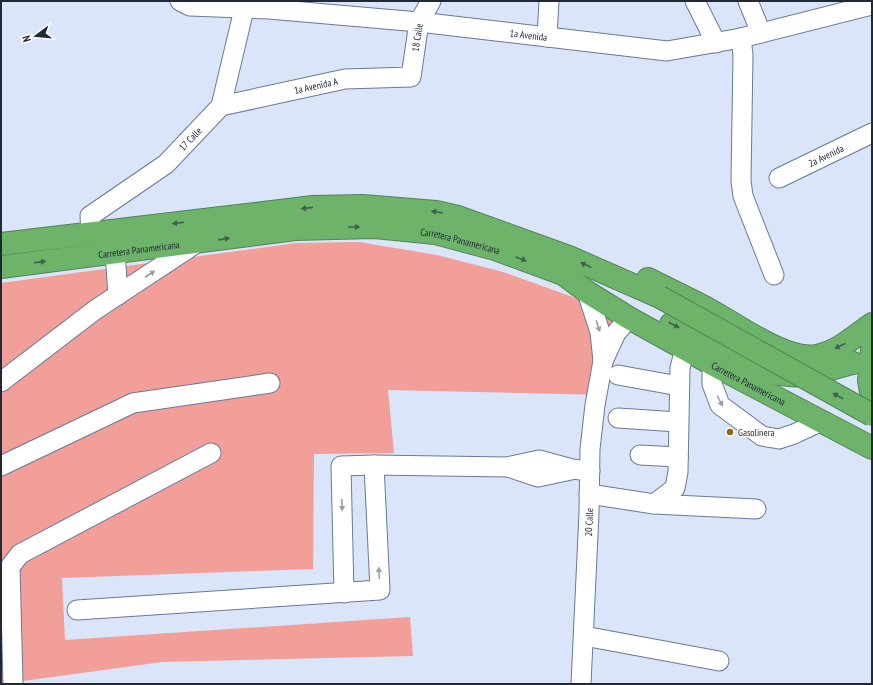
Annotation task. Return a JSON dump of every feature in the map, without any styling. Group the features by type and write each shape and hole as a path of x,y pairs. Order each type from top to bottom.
{"highway":[{"name":"Carretera Panamericana","path":"1,244 313,207 362,206 436,212 458,217 569,257 660,297 872,415"},
{"path":"458,217 515,225 548,235 603,256 708,309 771,344 801,356 816,356 826,353 846,343 872,324"},
{"name":"Carretera Panamericana","path":"1,267 295,229 375,227 435,233 495,249 563,274 586,292 629,318 712,364 872,448"},
{"path":"563,274 603,287 745,364 767,372 811,374 853,362"},
{"path":"872,349 869,380 872,398"}],"street":[{"name":"1a Avenida","path":"180,1 190,6 267,5 666,51 741,38 791,24 872,5"},
{"name":"18 Calle","path":"411,77 419,22 431,1"},
{"path":"547,37 549,1"},
{"path":"695,1 716,43"},
{"path":"748,1 761,33"},
{"path":"221,106 245,5"},
{"path":"741,38 743,55 741,180 743,196 774,275"},
{"name":"1a Avenida A","path":"221,106 345,78 411,77"},
{"name":"17 Calle","path":"90,234 90,216 166,164 221,106"},
{"name":"2a Avenida","path":"779,178 872,133"},
{"path":"1,382 95,310 198,242"},
{"path":"115,252 118,295"},
{"name":"20 Calle","path":"581,684 589,494 581,470 594,420 603,361 600,332 586,292"},
{"name":"20 Calle","path":"603,361 616,333 629,318"},
{"path":"654,504 675,488 678,472 680,368 685,349"},
{"path":"712,364 712,384 720,405 762,436 779,438 794,434 822,421"},
{"path":"618,375 679,386"},
{"path":"1,466 133,402 270,383"},
{"path":"618,418 678,422"},
{"path":"13,684 10,567 20,554 211,453"},
{"path":"640,455 678,457"},
{"path":"77,610 380,590 374,465"},
{"path":"344,593 341,466 507,467 538,477 581,470"},
{"path":"589,494 654,504 756,509"},
{"path":"584,636 719,661"}],"shaded area":[{"path":"359,242 437,255 503,272 570,296 626,324 604,395 388,390 394,453 314,454 313,569 62,578 65,640 410,617 413,656 162,662 1,684 1,283 296,243"}],"place":[{"name":"Gasolinera","path":"730,432"}]}
